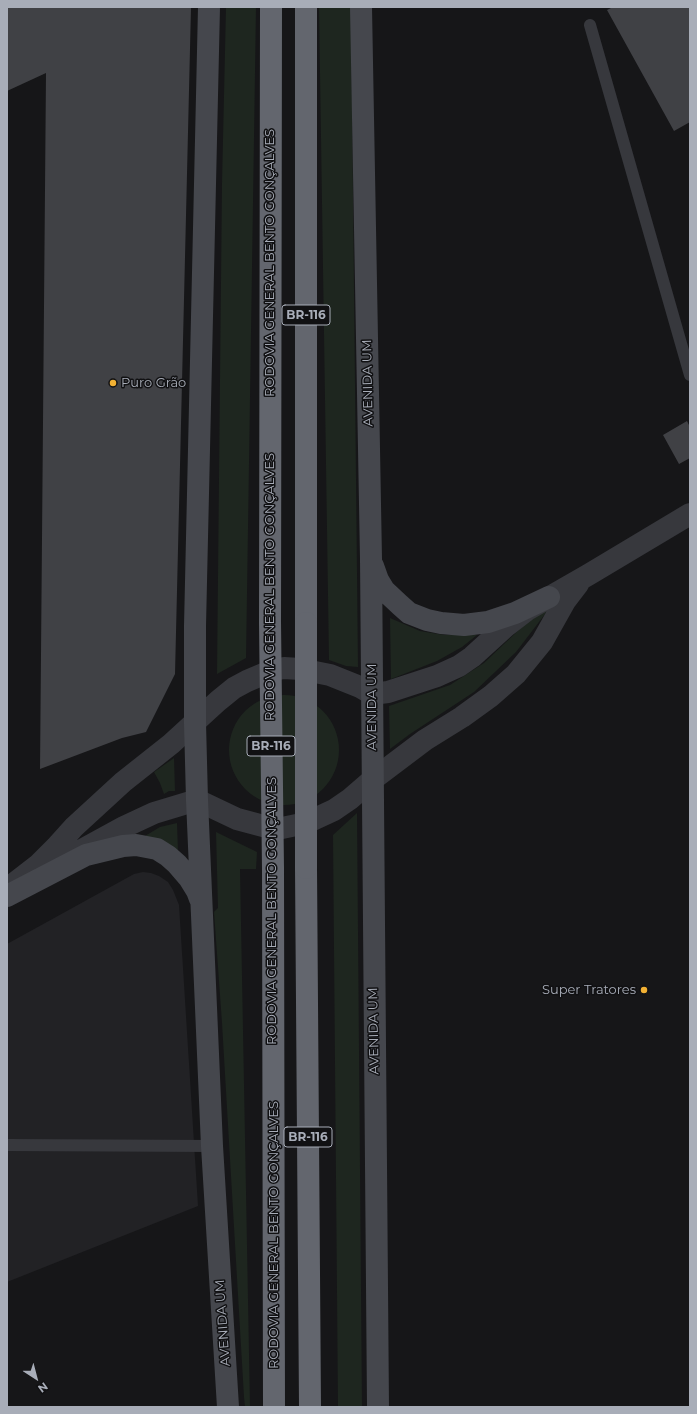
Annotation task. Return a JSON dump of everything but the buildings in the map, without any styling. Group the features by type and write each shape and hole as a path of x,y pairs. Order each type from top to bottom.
{"highway":[{"name":"RODOVIA GENERAL BENTO GONÇALVES","path":"271,7 270,622 274,1407"},
{"name":"BR-116","path":"306,7 306,868 310,1407"}],"main road":[{"name":"AVENIDA UM","path":"209,7 196,610 195,723 212,1146 228,1407"},
{"name":"AVENIDA UM","path":"360,7 371,559 378,1407"},
{"path":"371,559 378,580 391,598 409,613 427,620 464,625 488,622 516,613 549,598"},
{"path":"7,895 86,855 136,844 157,849 177,864 197,890 202,904"}],"street":[{"path":"7,889 38,864 74,827 112,792 195,723 234,688 260,674 284,668 300,668 330,675 360,687 372,694 388,692 437,676 459,666 483,648 519,615 690,514"},
{"path":"7,895 88,846 124,827 154,813 197,800 237,819 267,827 282,828 306,823 334,810 426,740 491,696 516,674 542,642 552,622 574,589 588,575"}],"lane":[{"path":"590,24 690,376"},
{"path":"7,1145 212,1146"}],"shaded area":[{"path":"226,7 256,7 246,658 217,674 222,183"},
{"path":"319,7 351,7 358,667 346,666 329,660"},
{"path":"552,605 516,652 474,692 390,749 389,706 450,685 484,663 524,625"},
{"path":"390,618 420,631 444,635 477,635 462,647 437,661 391,679"},
{"path":"284,695 305,699 315,704 323,711 330,719 335,729 339,750 335,771 330,781 323,789 315,796 305,801 284,805 263,801 253,796 245,789 238,781 233,771 229,750 233,729 238,719 245,711 253,704 263,699"},
{"path":"174,758 175,791 169,791 164,794 154,772"},
{"path":"357,813 362,1407 338,1407 333,835"},
{"path":"177,823 178,851 145,836 160,827"},
{"path":"216,832 257,852 256,869 240,869 250,1407 245,1407 244,1397 214,912 218,908"},
{"path":"143,872 159,876 168,882 179,905 198,1206 7,1282 7,944 134,874"}],"place":[{"name":"Puro Grão","path":"113,383"},
{"name":"Super Tratores","path":"644,990"}]}
